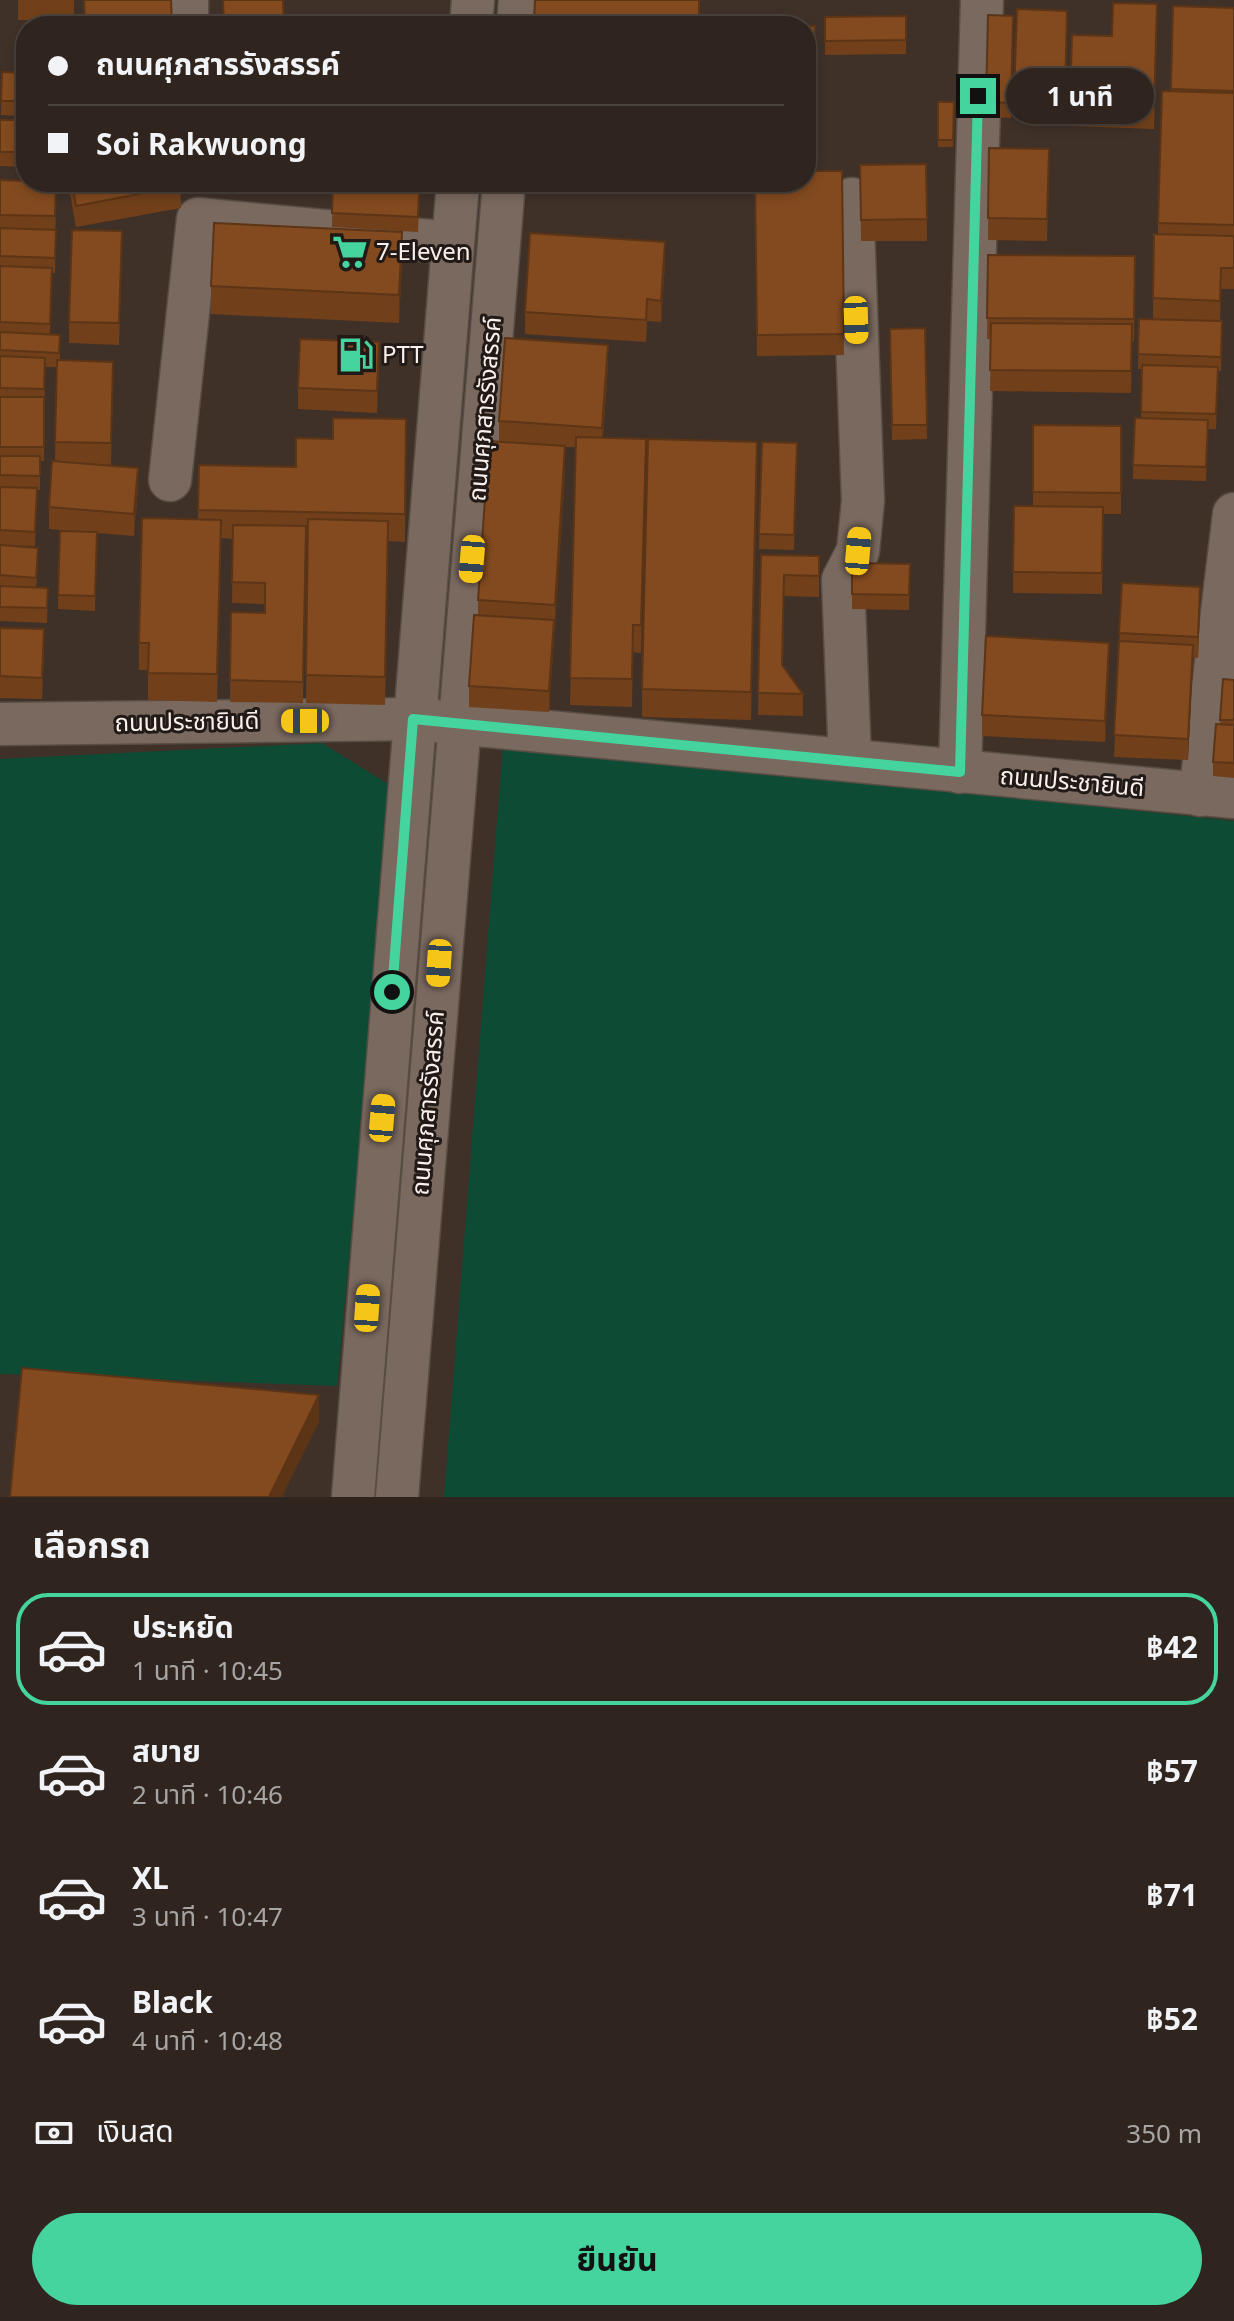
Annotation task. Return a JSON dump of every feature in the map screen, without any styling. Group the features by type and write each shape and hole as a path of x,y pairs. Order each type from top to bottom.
{"street":[{"path":"960,772 982,0"},
{"name":"ถนนศุภสารรังสรรค์","path":"353,1497 457,192"},
{"name":"ถนนศุภสารรังสรรค์","path":"397,1497 503,192"},
{"path":"850,760 843,580 858,551 863,501 852,199"},
{"path":"170,480 198,219 452,243"},
{"path":"1217,796 1234,514"},
{"name":"ถนนประชายินดี","path":"0,724 413,719 1217,796"}],"green space":[{"path":"322,743 393,787 337,1386 0,1374 0,759"},
{"path":"503,744 1234,821 1234,1497 444,1497"}],"building":[{"path":"84,0 171,0 172,16 85,16"},
{"path":"223,0 283,0 284,16 224,16"},
{"path":"535,0 699,0 699,16 534,16"},
{"path":"1113,3 1157,4 1154,108 1070,105 1072,35 1112,36"},
{"path":"1173,6 1234,8 1234,91 1171,89"},
{"path":"1017,9 1067,11 1065,98 1014,96"},
{"path":"988,15 1013,16 1011,103 986,102"},
{"path":"906,16 906,40 825,41 825,17"},
{"path":"2,72 16,73 16,101 1,101"},
{"path":"1162,91 1234,93 1234,225 1158,223"},
{"path":"938,102 954,102 953,140 938,140"},
{"path":"0,120 16,120 16,152 0,152"},
{"path":"989,148 1049,149 1047,219 988,218"},
{"path":"926,164 927,219 861,220 860,165"},
{"path":"816,171 842,171 844,334 757,335 755,192 816,192"},
{"path":"0,180 16,181 16,192 56,192 55,216 0,215"},
{"path":"74,192 150,192 76,206"},
{"path":"333,192 419,192 418,217 332,213"},
{"path":"214,223 402,232 399,295 211,286"},
{"path":"0,228 56,230 55,258 0,256"},
{"path":"72,230 122,231 119,323 69,322"},
{"path":"530,233 665,242 661,301 647,299 646,320 525,312"},
{"path":"1154,234 1234,236 1234,268 1221,268 1220,301 1153,298"},
{"path":"988,255 1135,256 1134,319 987,318"},
{"path":"0,266 52,268 50,324 0,322"},
{"path":"1139,319 1222,321 1221,357 1138,354"},
{"path":"991,323 1132,324 1131,371 990,370"},
{"path":"925,328 927,425 892,425 890,329"},
{"path":"0,332 60,335 59,353 0,350"},
{"path":"505,338 608,345 602,428 499,421"},
{"path":"300,339 379,342 377,391 298,388"},
{"path":"0,356 45,358 44,389 0,388"},
{"path":"57,360 113,362 111,443 55,442"},
{"path":"1142,365 1218,367 1216,414 1141,412"},
{"path":"0,397 44,397 44,447 0,447"},
{"path":"333,418 406,419 405,514 198,510 199,465 296,467 296,438 333,439"},
{"path":"1135,418 1208,420 1206,467 1133,465"},
{"path":"1033,425 1121,426 1121,493 1033,492"},
{"path":"576,437 646,439 641,625 633,625 632,679 570,678"},
{"path":"648,439 757,442 751,692 642,689"},
{"path":"489,441 565,446 555,605 478,600"},
{"path":"762,442 797,443 794,535 759,534"},
{"path":"0,456 40,456 40,476 0,475"},
{"path":"52,461 138,468 134,514 49,507"},
{"path":"0,487 37,488 35,532 0,530"},
{"path":"1014,506 1103,507 1102,573 1013,572"},
{"path":"142,518 221,520 217,674 148,673 149,643 139,643"},
{"path":"308,519 388,521 385,677 306,675"},
{"path":"233,525 306,526 303,682 230,680 231,612 265,613 265,583 232,582"},
{"path":"60,531 97,532 95,596 58,595"},
{"path":"0,545 38,548 36,578 0,575"},
{"path":"761,555 819,556 819,576 784,575 782,665 803,694 758,693"},
{"path":"852,563 910,564 909,595 852,594"},
{"path":"1122,583 1200,587 1198,637 1119,633"},
{"path":"0,586 48,588 47,608 0,607"},
{"path":"474,615 554,620 549,691 469,686"},
{"path":"0,628 44,629 42,678 0,676"},
{"path":"986,636 1109,643 1105,721 982,715"},
{"path":"1119,641 1193,645 1188,739 1114,735"},
{"path":"1223,679 1234,680 1234,720 1220,720"},
{"path":"1216,724 1234,725 1234,763 1213,762"},
{"path":"22,1368 319,1395 269,1497 10,1497"}],"place":[{"name":"7-Eleven","path":"350,252"},
{"name":"PTT","path":"356,355"}],"route":[{"path":"392,992 413,719 960,772 978,96"}]}
